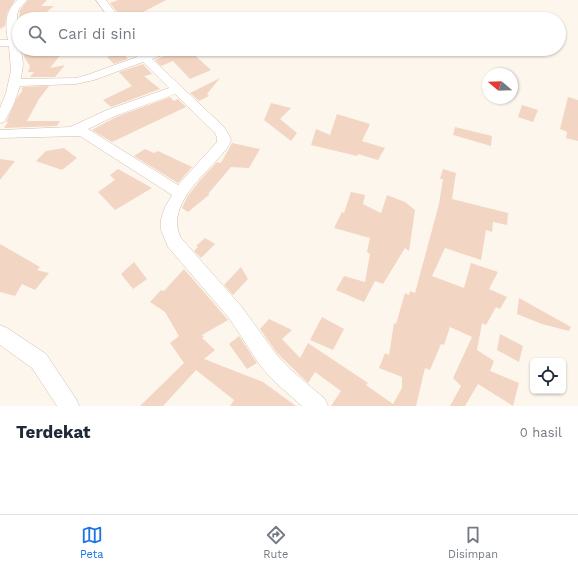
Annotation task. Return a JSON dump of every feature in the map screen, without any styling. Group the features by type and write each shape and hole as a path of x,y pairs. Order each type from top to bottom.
{"street":[{"path":"0,12 14,12 14,9 22,0"},
{"path":"101,0 110,12"},
{"path":"0,43 12,43"},
{"path":"0,119 6,108 14,83 17,64 16,56"},
{"path":"14,83 76,81 134,56"},
{"path":"141,56 218,128 225,139 223,144 180,193 172,207 169,219 170,231 174,242 235,312 269,361 283,376 318,406"},
{"path":"72,131 111,113 177,89"},
{"path":"0,134 72,131 88,134 180,193"},
{"path":"0,334 39,361 69,406"}],"building":[{"path":"0,0 15,0 7,13 5,26 0,29"},
{"path":"28,0 47,0 41,6 54,6 47,12 20,12"},
{"path":"118,0 166,0 143,12 118,12 110,3"},
{"path":"59,56 50,68 65,65 55,77 30,77 34,72 28,72 30,66 24,57"},
{"path":"125,56 128,59 114,64 107,57"},
{"path":"164,56 196,56 211,70 190,79 173,61 161,66 155,60"},
{"path":"143,64 152,74 144,76 160,89 111,107 103,100 132,86 119,72"},
{"path":"220,78 207,94 209,96 199,101 190,93"},
{"path":"49,86 39,99 27,121 60,121 57,126 4,128 8,122 6,122 17,98 23,90 21,90 23,87"},
{"path":"170,97 174,101 178,99 186,107 112,142 92,130 116,117"},
{"path":"568,97 578,100 578,141 566,138 567,132 560,129"},
{"path":"271,103 291,108 280,119 297,133 291,141 264,120"},
{"path":"522,105 538,110 533,122 518,117"},
{"path":"337,114 370,124 362,141 385,148 378,160 358,154 357,156 311,145 316,129 330,135"},
{"path":"455,127 492,136 491,146 453,135"},
{"path":"232,143 260,149 249,168 231,167 208,194 210,194 188,212 182,208 187,197 201,179 217,162 221,163"},
{"path":"64,148 77,158 62,170 36,161 46,151"},
{"path":"145,149 154,153 158,151 192,167 178,183 134,156"},
{"path":"0,159 15,161 0,180"},
{"path":"118,169 152,188 115,210 98,192 115,180 110,175"},
{"path":"443,169 456,173 452,199 508,213 507,225 493,222 492,232 486,230 481,260 445,248 432,276 464,288 471,263 498,272 489,289 507,297 500,309 496,307 486,325 482,323 477,350 494,361 490,371 519,383 513,406 478,384 465,406 450,406 461,386 453,378 472,337 450,327 444,345 441,344 430,370 425,368 416,406 331,406 341,391 315,372 308,383 277,353 260,329 269,319 292,330 282,339 300,358 308,343 368,383 366,385 393,404 402,388 402,377 379,368 385,353 389,355 394,323 396,324 405,293 409,295 410,291 415,293 439,204 443,179 440,179"},
{"path":"351,192 365,195 363,204 381,213 387,195 405,202 415,210 409,251 405,248 383,284 375,281 364,302 336,290 344,276 365,282 370,254 367,252 370,238 334,228 342,212 344,213"},
{"path":"205,238 215,244 201,258 194,251 198,247 196,246"},
{"path":"0,244 40,267 37,270 49,273 35,290 22,284 15,296 0,292"},
{"path":"134,262 147,279 133,289 121,274"},
{"path":"241,267 248,279 233,295 224,285"},
{"path":"184,269 228,320 202,335 204,337 202,338 215,350 204,359 263,382 296,406 230,406 234,400 196,370 163,406 140,406 184,363 170,343 179,336 165,312 150,302 161,290 164,291"},
{"path":"519,298 571,327 569,331 542,324 517,314"},
{"path":"322,317 344,329 333,350 310,340"},
{"path":"500,334 523,346 519,362 497,350"},
{"path":"239,336 257,363 247,369 229,344"}]}
